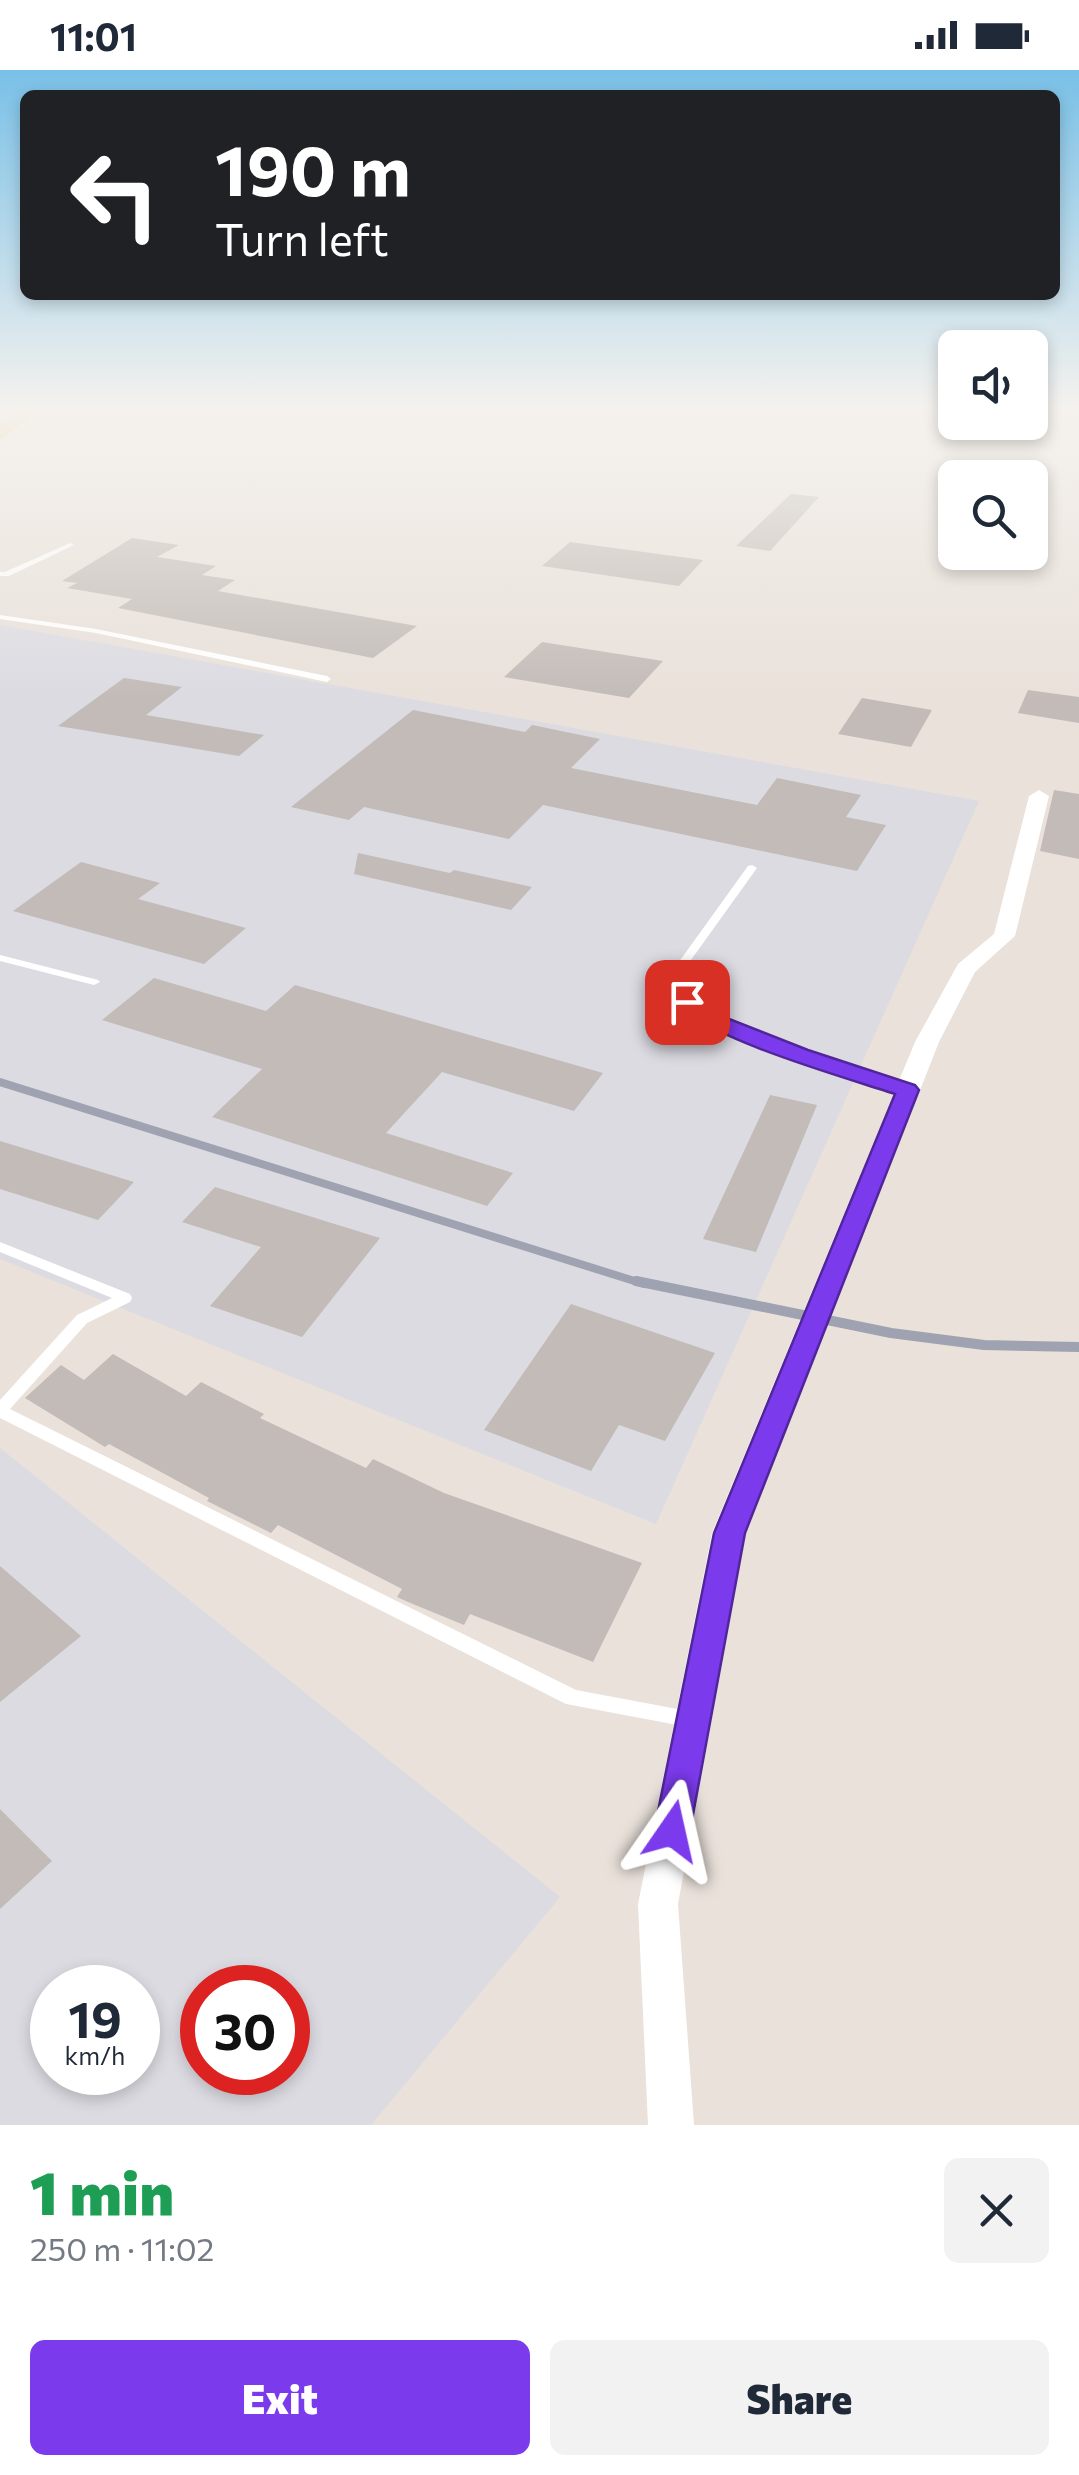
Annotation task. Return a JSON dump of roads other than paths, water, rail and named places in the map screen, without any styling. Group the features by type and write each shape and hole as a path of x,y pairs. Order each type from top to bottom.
{"street":[{"path":"671,2125 658,1904 730,1533 927,1042 966,969 1004,936 1039,796"}],"lane":[{"path":"0,574 70,545"},
{"path":"0,617 96,632 327,679"},
{"path":"752,868 667,986 706,1018 800,1055 908,1090"},
{"path":"0,958 94,982"},
{"path":"0,1247 125,1298 82,1319 0,1411 573,1698 693,1720"}],"railway":[{"path":"0,1082 644,1284"},
{"path":"636,1281 891,1333 984,1345 1079,1347"}]}
